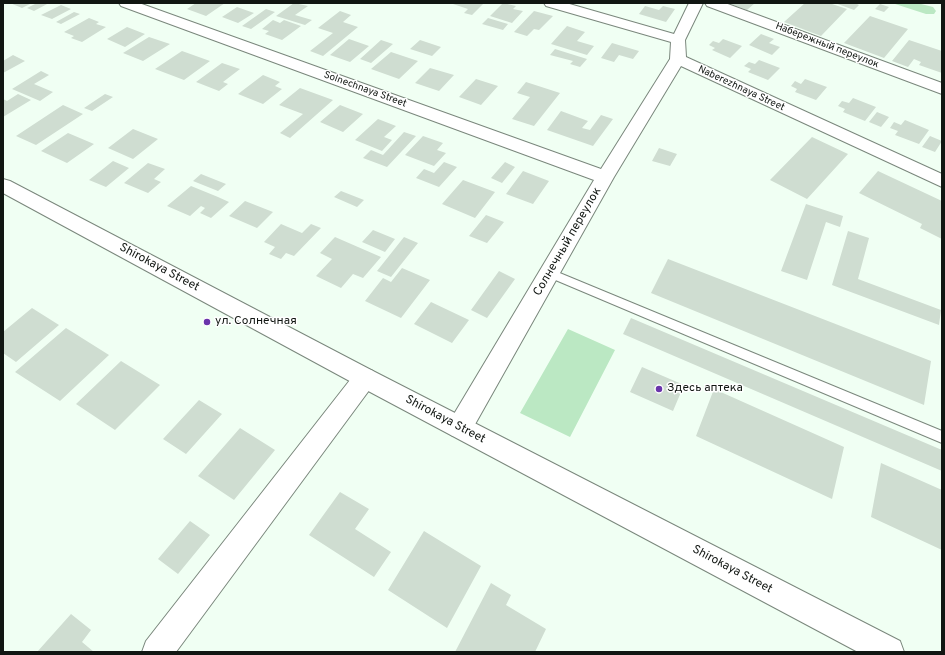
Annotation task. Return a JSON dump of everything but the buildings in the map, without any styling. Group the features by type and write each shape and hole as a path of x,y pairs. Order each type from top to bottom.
{"street":[{"name":"Solnechnaya Street","path":"126,3 605,178"},
{"name":"Naberezhnaya Street","path":"551,3 678,50 942,181"},
{"name":"Солнечный переулок","path":"460,427 678,50 696,3"},
{"name":"Набережный переулок","path":"712,3 942,89"},
{"name":"Shirokaya Street","path":"3,185 364,378 889,652"},
{"path":"157,652 364,378"}],"lane":[{"path":"550,273 942,436"}],"green space":[{"path":"892,3 917,3 933,7 936,11 934,14 926,14"},
{"path":"568,329 615,350 570,437 520,413"}],"place":[{"name":"ул. Солнечная","path":"207,322"},
{"name":"Здесь аптека","path":"659,389"}]}
